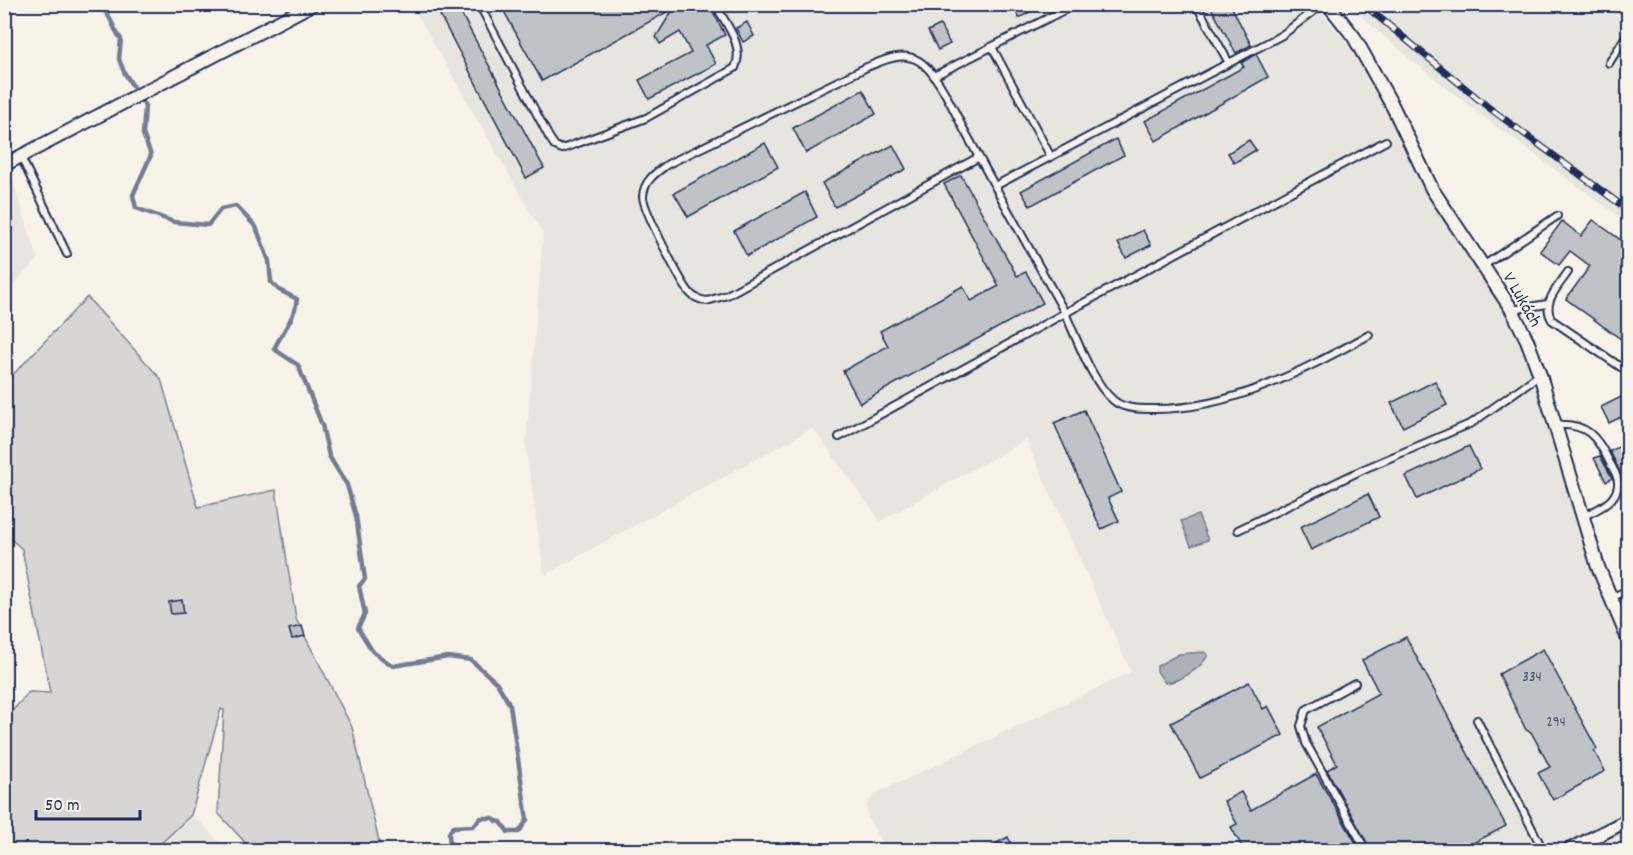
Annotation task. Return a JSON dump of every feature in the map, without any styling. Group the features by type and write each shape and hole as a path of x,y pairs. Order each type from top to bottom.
{"street":[{"path":"4,165 313,4"},
{"name":"V Lukách","path":"1328,4 1354,37 1393,107 1432,189 1512,310 1540,375 1581,518 1629,639"},
{"path":"1569,850 1629,820"}],"lane":[{"path":"479,4 549,137 555,146 562,149 646,118 735,68 740,58 738,46 715,4"},
{"path":"934,76 1076,4"},
{"path":"1196,4 1229,63"},
{"path":"995,186 1050,155 1282,35 1323,4"},
{"path":"1609,63 1629,33"},
{"path":"992,47 1050,155"},
{"path":"979,157 727,295 707,301 690,293 644,206 642,197 645,185 653,174 668,164 886,59 897,56 917,59 934,76 979,157 1065,313 1101,388 1115,402 1134,409 1183,409 1214,402 1300,371 1369,335"},
{"path":"839,437 1386,141"},
{"path":"21,157 67,254"},
{"path":"1483,266 1557,216"},
{"path":"1568,272 1547,304 1552,320 1625,370"},
{"path":"1512,310 1547,304"},
{"path":"1238,530 1364,470 1472,423 1540,375"},
{"path":"1555,424 1569,424 1590,433 1600,442 1618,478 1615,493 1606,505 1581,518"},
{"path":"1611,598 1629,590"},
{"path":"1355,683 1306,710 1301,726 1306,743 1366,850"},
{"path":"1477,720 1543,850"}],"shaded area":[{"path":"412,5 1315,5 1369,68 1522,340 1609,593 1628,584 1628,850 886,850 868,818 867,805 875,794 1131,672 1026,440 880,521 813,428 544,575 526,446 543,234"},
{"path":"1348,5 1628,5 1628,223 1481,115 1414,62"},
{"path":"8,166 38,259 5,293 4,168"},
{"path":"87,297 161,379 198,507 276,490 296,619 352,727 381,850 252,850 218,813 224,710 221,709 191,815 154,850 5,850 5,719 29,692 50,693 22,549 5,534 5,383"},
{"path":"1198,515 1208,540 1191,546 1181,521"},
{"path":"1204,652 1208,655 1205,660 1190,674 1177,680 1165,683 1157,671 1157,666 1179,654"},
{"path":"194,816 227,850 155,850"}],"building":[{"path":"434,4 456,4 544,168 526,178"},
{"path":"500,4 709,4 725,35 706,45 716,64 649,99 639,80 691,53 680,32 660,44 656,37 674,8 542,81"},
{"path":"1012,4 1044,4 1019,18"},
{"path":"1209,4 1230,4 1251,45 1236,53"},
{"path":"747,22 754,36 743,42 736,28"},
{"path":"940,25 950,44 938,50 928,31"},
{"path":"1256,54 1268,77 1156,141 1145,121 1244,67 1241,63"},
{"path":"863,90 876,114 806,153 793,128"},
{"path":"1116,139 1124,155 1030,206 1021,191"},
{"path":"1249,140 1256,150 1234,163 1228,153"},
{"path":"765,143 778,167 688,217 674,193"},
{"path":"893,145 906,169 835,207 822,183"},
{"path":"961,175 1017,276 1026,272 1043,303 860,403 843,371 888,346 880,331 963,286 971,301 999,286 944,184"},
{"path":"805,192 817,217 747,256 734,231"},
{"path":"1593,220 1629,246 1629,345 1566,299 1590,266 1570,251 1559,265 1540,251 1562,221 1581,236"},
{"path":"1143,230 1151,245 1126,258 1118,243"},
{"path":"1435,381 1447,405 1403,427 1391,403"},
{"path":"1629,393 1629,413 1609,423 1601,407"},
{"path":"1084,410 1121,492 1108,498 1119,521 1101,529 1054,423"},
{"path":"1629,442 1629,470 1621,474 1610,451"},
{"path":"1469,446 1480,469 1417,499 1406,476"},
{"path":"1600,456 1612,478 1606,482 1594,458"},
{"path":"1368,494 1379,517 1311,550 1300,527"},
{"path":"182,600 184,613 171,614 169,602"},
{"path":"302,626 305,636 292,639 289,629"},
{"path":"1406,637 1506,826 1475,842 1480,850 1371,850 1327,770 1337,764 1317,727 1379,693 1362,660"},
{"path":"1543,649 1597,749 1594,751 1605,771 1553,800 1538,773 1550,767 1531,732 1526,730 1499,674"},
{"path":"1249,682 1263,709 1268,706 1283,735 1200,778 1171,723"},
{"path":"1316,774 1360,850 1244,850 1231,827 1237,824 1224,801 1241,792 1251,810"},
{"path":"1008,837 1014,850 983,850"}],"waterway":[{"path":"103,4 103,9 121,39 119,59 124,72 145,106 143,134 151,155 133,195 136,208 174,222 208,225 221,209 236,206 256,227 269,261 271,282 279,290 297,299 291,319 274,349 298,365 322,425 329,456 347,485 356,516 365,579 359,586 365,614 358,628 373,652 393,666 448,657 471,660 497,683 510,705 527,820 519,832 508,832 501,822 493,818 481,818 473,826 453,827 449,833 450,850"}],"railway":[{"path":"1363,4 1488,107 1628,210"}]}
